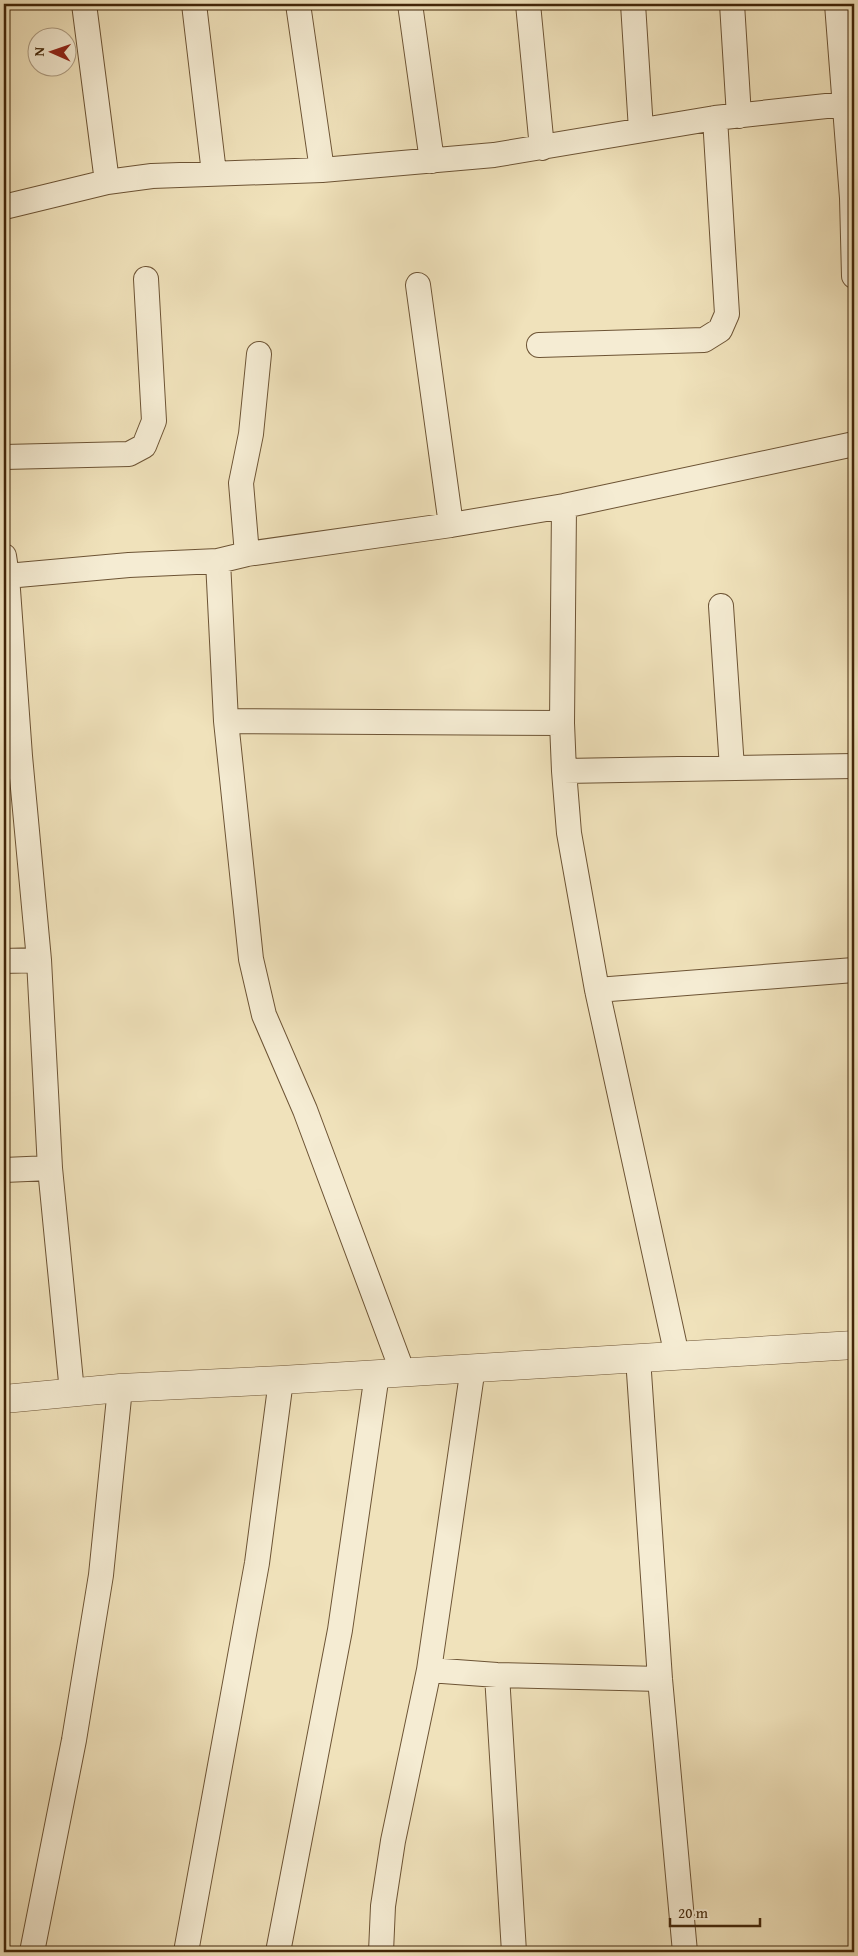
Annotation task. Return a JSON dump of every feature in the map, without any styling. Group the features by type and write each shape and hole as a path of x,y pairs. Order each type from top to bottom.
{"street":[{"path":"84,4 107,182"},
{"path":"194,4 214,173"},
{"path":"298,4 322,170"},
{"path":"410,4 432,161"},
{"path":"528,4 542,148"},
{"path":"633,4 641,130"},
{"path":"732,4 739,116"},
{"path":"837,4 848,95 853,198 854,276"},
{"path":"4,207 107,182 152,176 322,170 494,155 715,118 739,116 848,95"},
{"path":"539,345 704,340 720,330 728,314 715,118"},
{"path":"4,457 129,454 144,446 154,421 146,279"},
{"path":"418,285 451,524"},
{"path":"246,554 241,483 251,434 259,354"},
{"path":"72,1392 50,1168 39,960 12,757 6,566 129,566 218,561 246,554 564,506 854,444"},
{"path":"564,506 562,723 569,833 598,990 677,1356"},
{"path":"218,561 226,721 251,959 264,1015 305,1110 390,1374 278,1952"},
{"path":"721,606 732,768"},
{"path":"226,721 562,723"},
{"path":"564,771 854,766"},
{"path":"4,962 39,960"},
{"path":"598,990 854,970"},
{"path":"4,1170 50,1168"},
{"path":"4,1399 120,1388 390,1374 854,1345"},
{"path":"638,1358 660,1679 685,1952"},
{"path":"381,1952 383,1906 393,1841 429,1670 474,1368"},
{"path":"186,1952 257,1563 282,1380"},
{"path":"32,1952 74,1740 101,1575 120,1388"},
{"path":"429,1670 497,1675 660,1679"},
{"path":"497,1675 514,1952"}]}
